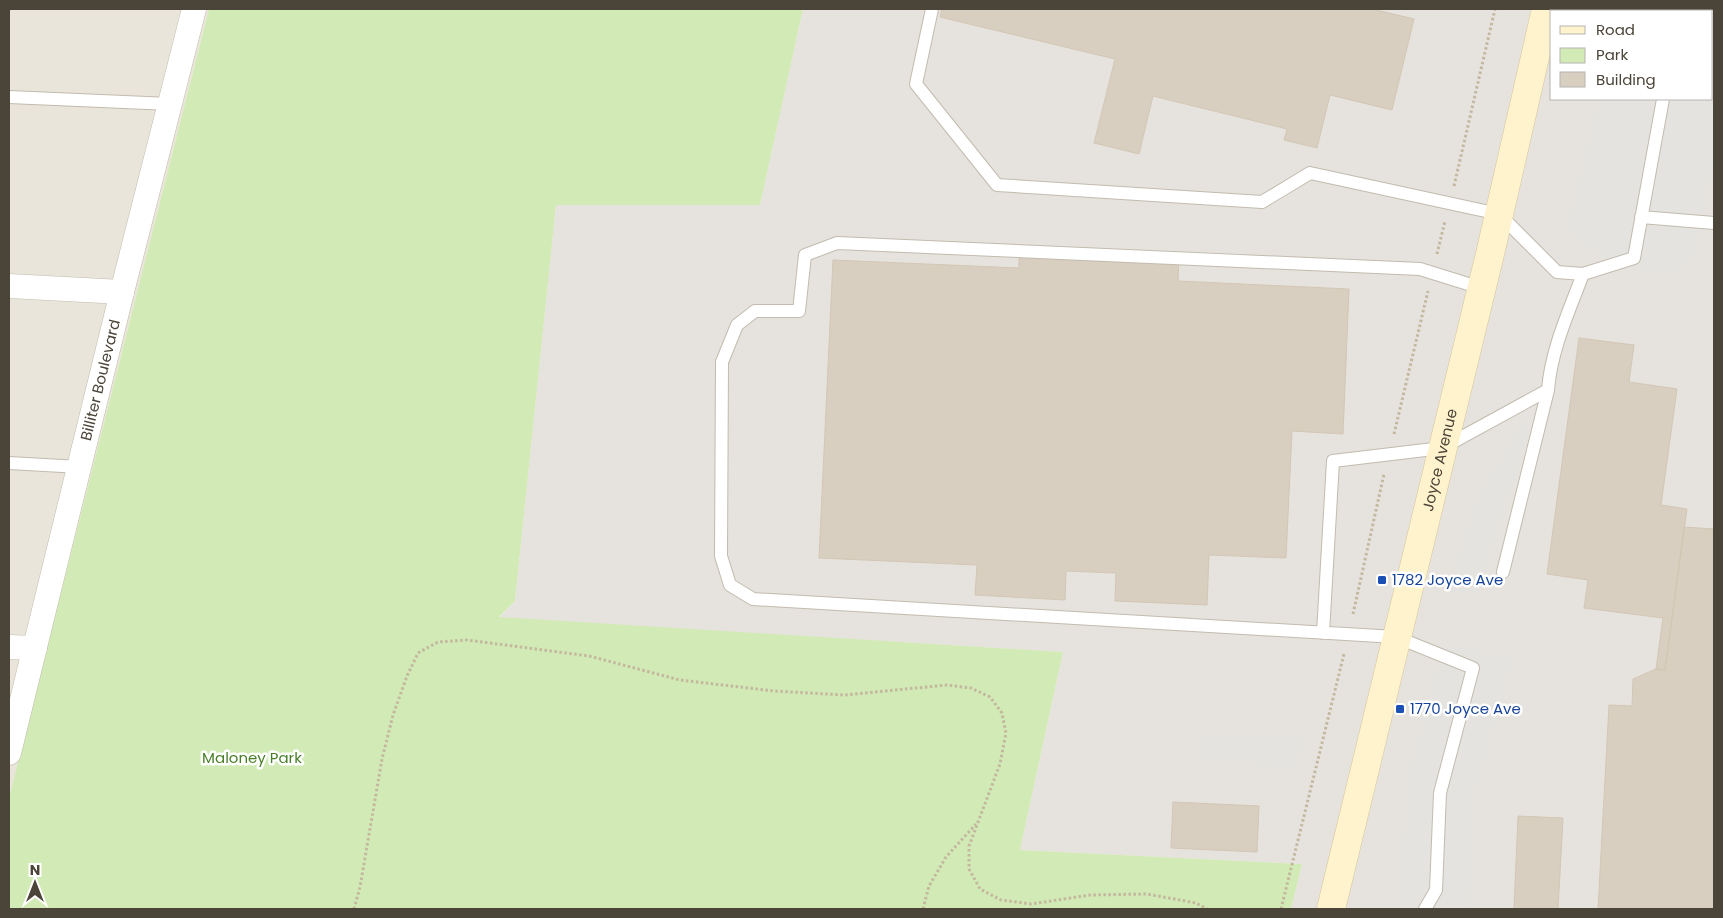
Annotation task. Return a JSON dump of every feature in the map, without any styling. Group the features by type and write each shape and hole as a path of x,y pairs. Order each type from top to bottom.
{"street":[{"name":"Billiter Boulevard","path":"9,753 122,292 194,9"},
{"name":"Joyce Avenue","path":"1331,909 1499,214 1546,9"},
{"path":"9,286 122,292"},
{"path":"9,647 35,648"}],"lane":[{"path":"932,9 916,84 997,185 1262,202 1310,173 1499,214 1557,272 1584,274 1634,258 1663,100"},
{"path":"9,97 170,104"},
{"path":"1641,217 1714,223"},
{"path":"1424,909 1436,890 1440,793 1473,668 1396,637 753,599 730,585 721,556 722,362 737,325 755,310 799,310 805,255 837,243 1420,269 1481,288"},
{"path":"1503,572 1560,334 1584,274"},
{"path":"1323,633 1333,461 1442,448 1548,390"},
{"path":"9,463 80,467"}],"path":[{"path":"354,909 360,887 382,759 393,715 418,653 438,642 466,640 589,656 680,680 774,691 844,695 947,685 971,688 990,697 1002,713 1006,733 1000,764 969,846 969,869 980,889 1001,900 1031,904 1090,895 1147,894 1196,903 1207,909"},
{"path":"923,909 929,886 946,857 978,822"}],"shaded area":[{"path":"9,9 209,9 9,798"},
{"path":"803,9 1714,9 1714,909 1291,909 1302,864 1020,850 1063,652 499,618 515,601 556,204 760,205"},
{"path":"1714,50 1714,163 1694,258 1681,272 1619,271 1565,230 1598,100 1713,100"},
{"path":"1523,422 1531,430 1475,598 1447,591 1477,493"},
{"path":"1443,641 1514,658 1473,805 1470,909 1397,909 1405,783"},
{"path":"1196,732 1303,737 1301,768 1195,763"}],"green space":[{"name":"Maloney Park","path":"209,9 803,9 760,205 556,205 515,601 499,617 1063,652 1020,850 1302,864 1291,909 9,909 9,798"}],"building":[{"path":"942,9 1372,9 1414,19 1392,110 1330,95 1317,148 1284,140 1287,129 1153,96 1139,154 1094,143 1115,59 940,17"},
{"path":"1019,251 1179,259 1178,281 1349,289 1343,434 1292,431 1286,558 1209,555 1207,605 1115,601 1116,573 1066,571 1065,600 975,595 977,565 819,558 833,260 1019,268"},
{"path":"1579,338 1634,345 1629,382 1677,389 1661,505 1687,509 1665,670 1656,669 1663,618 1584,608 1588,580 1547,574"},
{"path":"1684,527 1714,529 1714,909 1598,909 1609,705 1632,706 1633,679 1656,669 1665,670"},
{"path":"1173,802 1259,806 1257,852 1171,848"},
{"path":"1518,816 1563,818 1558,909 1514,909"}],"place":[{"name":"1782 Joyce Ave","path":"1382,580"},
{"name":"1770 Joyce Ave","path":"1400,709"}]}
